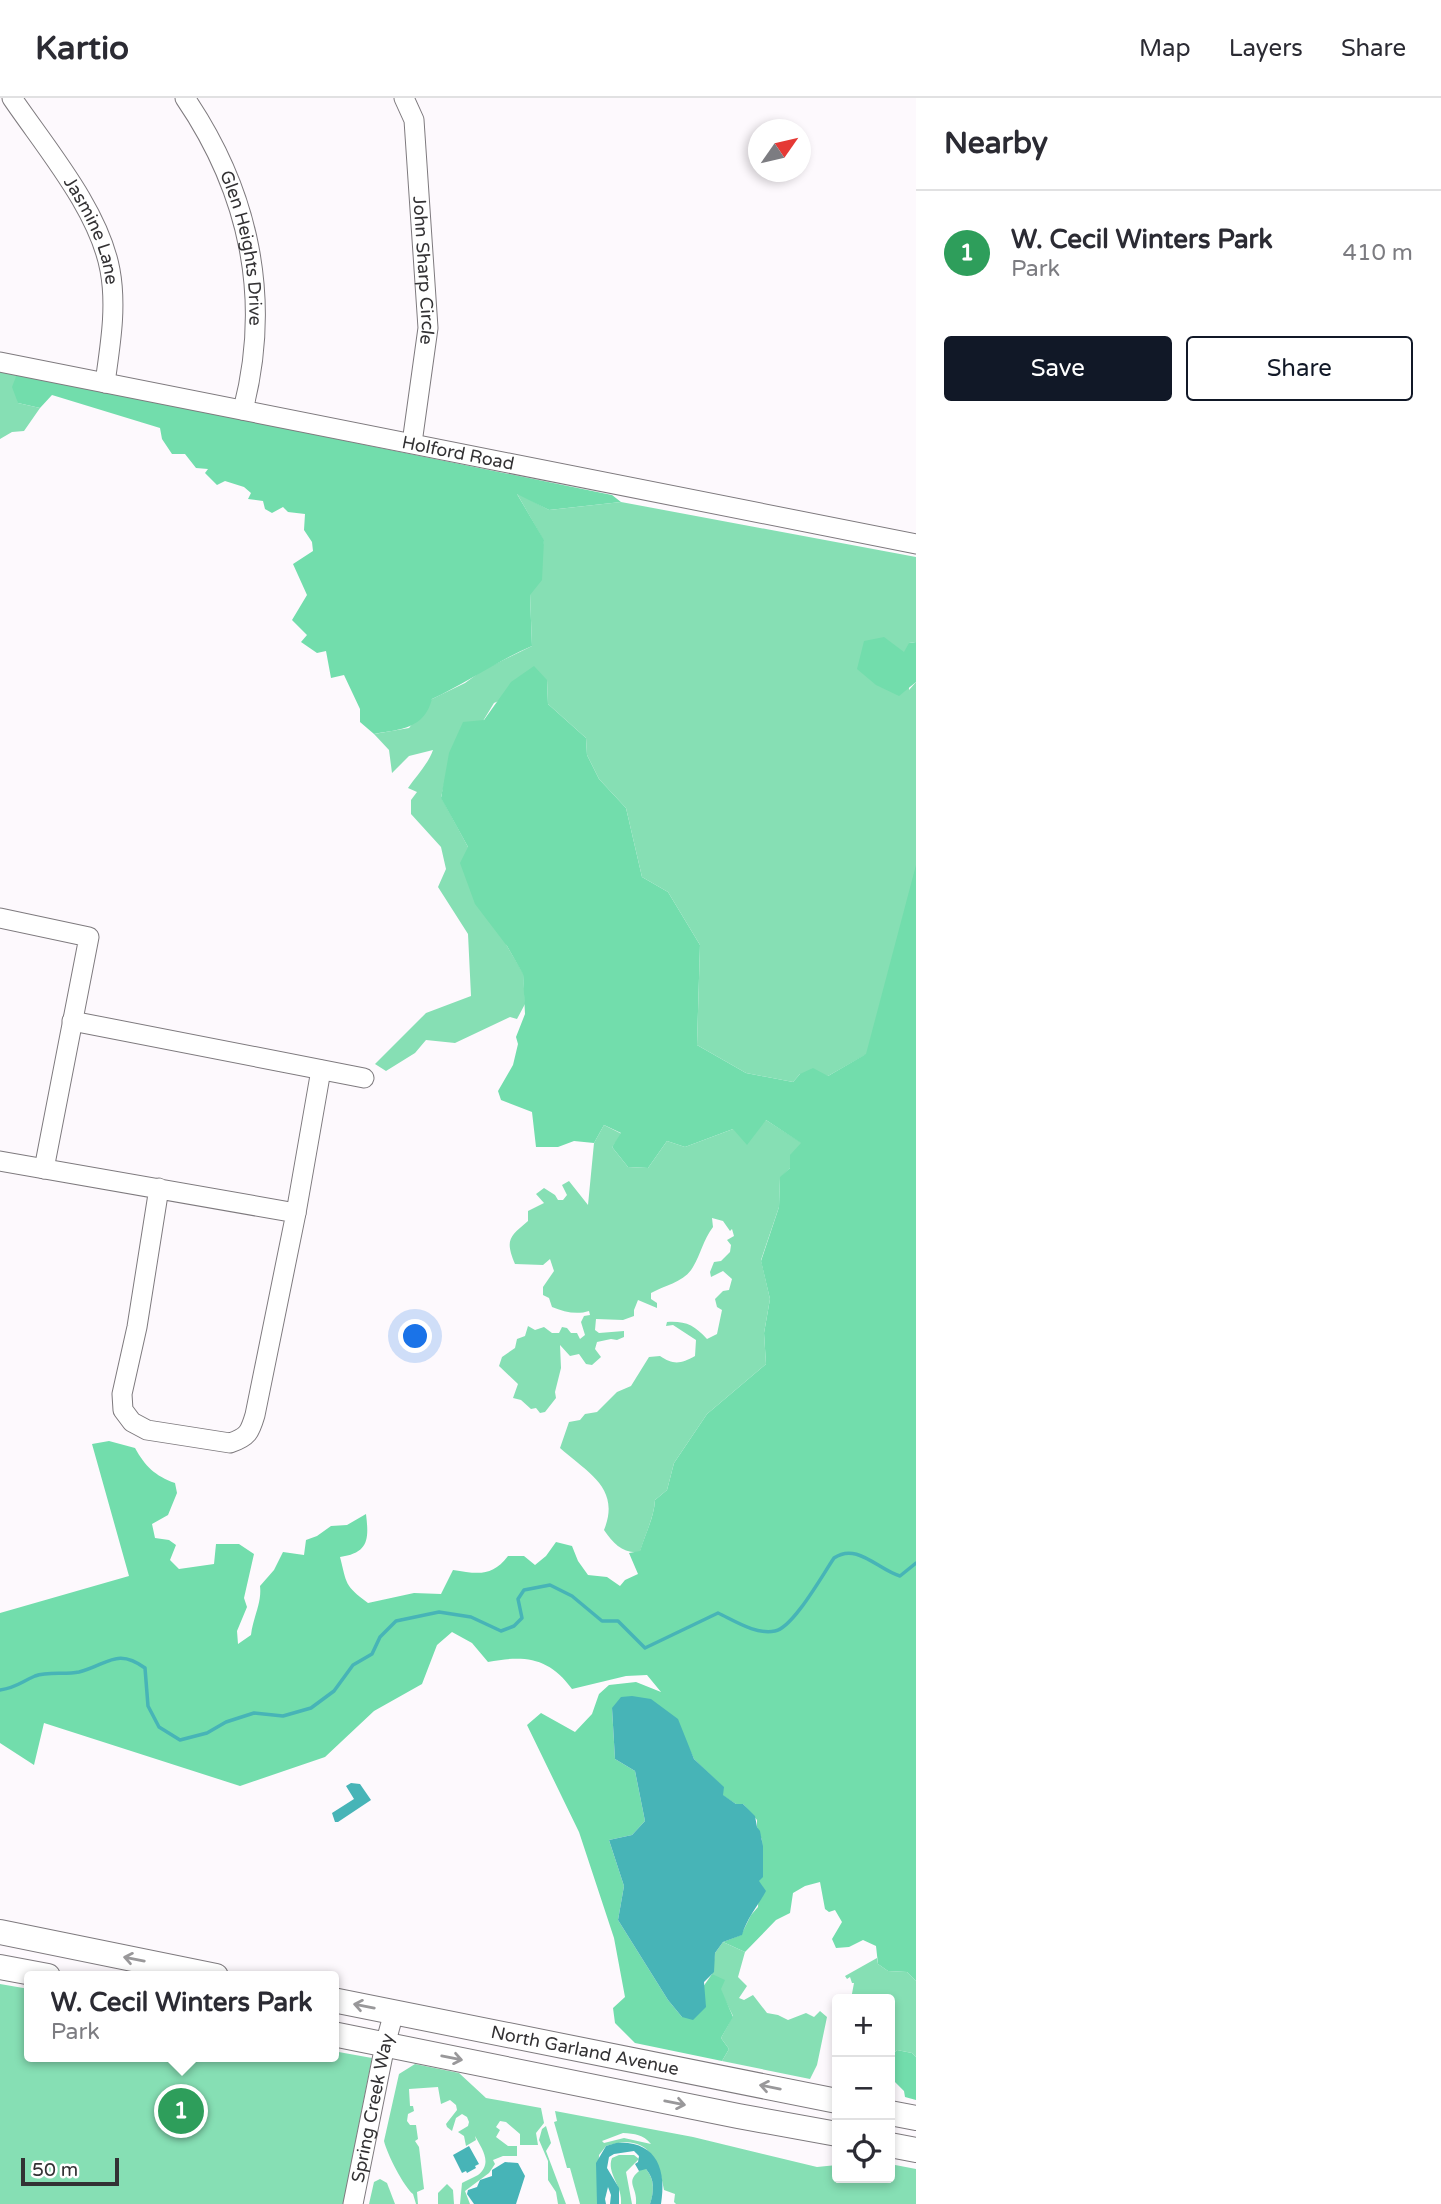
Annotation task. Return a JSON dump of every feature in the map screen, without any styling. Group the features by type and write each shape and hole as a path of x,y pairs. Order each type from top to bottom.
{"main road":[{"path":"0,1932 191,1971"},
{"path":"0,1967 24,1972"},
{"name":"North Garland Avenue","path":"339,2001 832,2100"},
{"name":"North Garland Avenue","path":"339,2035 832,2133"}],"street":[{"name":"Jasmine Lane","path":"12,98 82,200 99,232 110,269 113,304 105,383"},
{"name":"Glen Heights Drive","path":"185,98 215,145 226,169 247,234 256,312 253,356 243,410"},
{"name":"John Sharp Circle","path":"404,98 414,120 428,328 412,443"},
{"name":"Holford Road","path":"0,362 916,544"},
{"path":"0,918 89,937 44,1168"},
{"path":"72,1021 364,1078"},
{"path":"159,1188 137,1326 121,1394 123,1410 132,1422 147,1430 230,1443 240,1440 250,1432 256,1415 321,1070"},
{"path":"0,1161 296,1213"},
{"name":"Spring Creek Way","path":"353,2204 394,2012"}],"green space":[{"path":"0,371 17,374 18,403 40,408 24,431 12,432 0,439"},
{"path":"17,374 612,495 621,502 549,510 517,494 544,540 542,580 530,595 532,646 432,699 423,716 410,726 374,734 360,722 360,709 344,675 331,678 326,651 317,653 301,642 307,635 292,620 307,595 293,564 313,551 312,542 304,530 305,514 288,512 283,507 272,513 265,509 263,501 248,499 251,493 244,487 225,481 217,485 205,473 208,469 196,468 185,454 172,454 162,439 160,428 52,395 40,408 18,403 12,387"},
{"path":"516,492 549,510 621,502 916,557 916,642 909,643 909,690 916,682 916,1366 865,1055 828,1076 800,1074 793,1082 746,1073 697,1045 700,945 668,892 642,877 626,808 599,779 587,755 586,738 548,704 547,680 494,703 444,785 441,797 468,847 507,946 523,973 525,1004 517,1019 510,1017 455,1043 426,1040 415,1053 386,1071 375,1064 426,1013 471,996 468,934 438,887 446,869 441,847 411,814 411,800 417,792 408,788 433,750 409,756 392,773 389,750 374,734 409,728 432,699 532,646 530,594 544,541"},
{"path":"884,637 904,652 909,643 916,642 916,682 899,696 876,685 857,669 864,641"},
{"path":"534,666 547,680 548,704 586,738 587,755 599,779 626,808 642,877 668,892 700,945 697,1045 746,1073 793,1082 800,1074 813,1068 828,1076 866,1054 916,865 916,1981 907,1972 888,1971 878,1964 876,1946 863,1940 849,1947 836,1948 832,1939 842,1922 835,1910 829,1912 825,1909 820,1882 793,1893 790,1913 776,1920 745,1952 723,1942 741,1935 758,1907 763,1861 757,1820 743,1804 736,1804 722,1795 723,1787 694,1759 681,1731 612,1708 615,1759 635,1771 645,1821 632,1835 609,1840 624,1886 618,1920 668,2000 682,2017 712,1974 725,1980 721,1989 733,2017 721,2038 729,2049 722,2061 635,2043 615,2023 613,2008 625,1997 614,1938 579,1832 527,1725 541,1713 575,1732 592,1714 599,1694 609,1685 636,1682 661,1692 647,1675 626,1676 572,1689 554,1670 535,1661 513,1659 488,1662 472,1643 452,1632 437,1645 422,1684 374,1711 325,1757 240,1786 44,1723 34,1765 0,1743 0,1613 129,1576 92,1444 109,1441 135,1448 151,1470 175,1483 177,1493 168,1515 152,1524 155,1538 169,1540 176,1545 170,1560 179,1569 214,1564 216,1544 239,1544 254,1554 244,1598 247,1607 237,1631 238,1644 251,1635 260,1598 260,1586 274,1570 283,1552 304,1555 306,1540 331,1526 347,1525 366,1514 367,1538 362,1548 340,1557 348,1583 354,1592 368,1603 414,1593 441,1594 453,1570 490,1571 508,1556 524,1556 535,1565 556,1542 572,1546 588,1575 607,1577 620,1586 625,1580 638,1574 629,1553 640,1551 655,1500 667,1490 674,1463 707,1414 766,1364 764,1333 770,1299 761,1261 779,1207 780,1177 790,1168 790,1155 801,1143 766,1120 747,1145 733,1129 685,1147 667,1141 648,1168 628,1167 612,1147 621,1133 604,1125 594,1143 574,1141 558,1147 536,1147 532,1112 501,1100 498,1091 513,1065 518,1044 516,1037 525,1014 523,974 507,946 475,904 460,863 468,847 441,798 449,753 463,722 484,720 511,682"},
{"path":"766,1120 802,1143 790,1168 780,1178 779,1207 761,1260 770,1299 764,1333 766,1364 707,1414 674,1463 667,1490 655,1500 640,1552 624,1550 615,1544 604,1530 608,1515 605,1492 591,1474 560,1448 569,1422 580,1420 585,1414 597,1412 617,1392 631,1386 649,1357 660,1356 677,1362 695,1356 696,1340 673,1325 666,1326 667,1322 689,1325 707,1339 717,1334 722,1310 717,1307 715,1299 723,1291 729,1290 732,1279 723,1271 711,1277 710,1272 714,1262 721,1261 730,1252 731,1245 727,1240 734,1236 732,1229 730,1231 723,1221 712,1218 713,1227 689,1272 680,1280 651,1293 651,1299 657,1303 657,1308 638,1300 634,1316 623,1320 596,1319 595,1330 599,1333 624,1331 624,1337 597,1342 595,1349 601,1357 592,1365 586,1364 579,1354 570,1356 560,1345 561,1368 556,1398 545,1412 540,1413 536,1408 531,1409 521,1400 513,1398 518,1384 499,1366 502,1357 515,1348 517,1339 525,1336 528,1326 535,1330 544,1327 552,1333 559,1333 562,1327 567,1328 571,1333 577,1333 580,1339 585,1335 581,1322 584,1316 590,1315 589,1311 570,1312 552,1307 549,1298 543,1295 543,1287 554,1271 550,1259 543,1265 515,1264 510,1249 511,1240 528,1221 528,1211 544,1203 536,1194 544,1188 558,1200 563,1200 567,1195 562,1185 569,1181 588,1205 594,1143 604,1125 622,1134 612,1147 628,1167 648,1168 667,1141 685,1147"},
{"path":"723,1942 745,1952 738,1977 747,1986 739,1998 744,2000 753,1995 767,2013 788,2020 806,2013 814,2017 820,2011 827,2017 817,2065 810,2079 722,2061 729,2049 721,2038 733,2016 712,1974 715,1953"},
{"path":"877,1958 878,1964 888,1971 907,1972 916,1981 916,2057 912,2053 897,2050 895,2052 895,1994 852,1994 854,1983 850,1977 847,1979 845,1976"},
{"path":"0,1984 24,1988 24,2062 339,2062 339,2052 372,2058 343,2204 0,2204"},
{"path":"897,2050 912,2053 916,2057 916,2100 905,2097 904,2091 895,2082"},
{"path":"415,2064 459,2073 486,2098 541,2108 544,2123 536,2133 538,2145 520,2145 520,2134 506,2122 500,2121 496,2127 500,2130 496,2137 508,2146 517,2146 517,2156 503,2156 493,2160 495,2164 489,2173 465,2191 470,2204 460,2204 462,2183 478,2175 485,2166 485,2156 475,2136 476,2140 466,2146 464,2136 458,2132 468,2126 467,2117 462,2114 456,2118 452,2131 447,2127 446,2124 457,2110 456,2105 450,2100 441,2104 438,2087 409,2089 410,2106 413,2106 414,2111 408,2114 407,2121 410,2125 416,2125 418,2139 415,2141 419,2147 424,2189 417,2192 418,2204 392,2162 386,2147 384,2141 399,2074"},
{"path":"555,2111 693,2137 817,2167 832,2166 832,2183 895,2183 895,2165 916,2169 916,2204 676,2204 675,2194 664,2190 653,2157 647,2150 630,2142 606,2146 599,2155 597,2204 580,2204 554,2122 557,2121","holes":["623,2133 635,2134 651,2144 624,2138 604,2143 602,2141"]},
{"path":"546,2126 551,2143 546,2151 566,2204 558,2204 556,2192 548,2180 548,2161 539,2140 542,2129"},
{"path":"634,2155 639,2159 626,2172 632,2204 621,2204 620,2191 611,2169 612,2158"},
{"path":"642,2169 646,2169 652,2182 650,2204 636,2204 632,2181"},
{"path":"380,2179 387,2183 395,2204 369,2204 374,2182"},
{"path":"447,2184 453,2190 454,2204 438,2204 438,2193"}],"water":[{"path":"621,1697 651,1699 678,1719 694,1759 724,1787 723,1795 736,1804 743,1804 755,1816 763,1846 763,1877 759,1881 766,1891 742,1935 723,1942 715,1953 714,1972 704,1982 706,2007 693,2020 682,2017 668,2000 618,1920 624,1886 609,1840 632,1835 645,1821 635,1771 615,1759 612,1708"},
{"path":"351,1783 360,1784 371,1800 335,1822 332,1813 354,1799 346,1786"},
{"path":"616,2143 641,2146 656,2159 662,2179 661,2204 650,2204 653,2190 651,2177 646,2169 639,2171 635,2164 639,2156 634,2151 609,2157 607,2168 619,2188 619,2204 610,2204 608,2187 606,2204 597,2204 596,2163 606,2146"},
{"path":"469,2146 479,2164 467,2173 462,2173 453,2155"},
{"path":"505,2162 518,2163 525,2176 516,2204 474,2204 467,2194 468,2190 477,2187 480,2180 492,2176 492,2170"}],"waterway":[{"path":"0,1690 35,1676 79,1672 119,1658 127,1659 145,1668 148,1706 159,1727 180,1740 207,1733 226,1722 254,1713 283,1716 311,1708 334,1691 353,1665 372,1654 380,1637 396,1621 439,1612 471,1617 501,1631 514,1626 522,1618 518,1599 524,1590 550,1585 572,1596 602,1621 618,1621 645,1648 718,1613 760,1631 782,1628 799,1611 834,1558 843,1554 859,1555 900,1576 916,1563"}],"place":[{"name":"W. Cecil Winters Park","path":"181,2111"}]}
